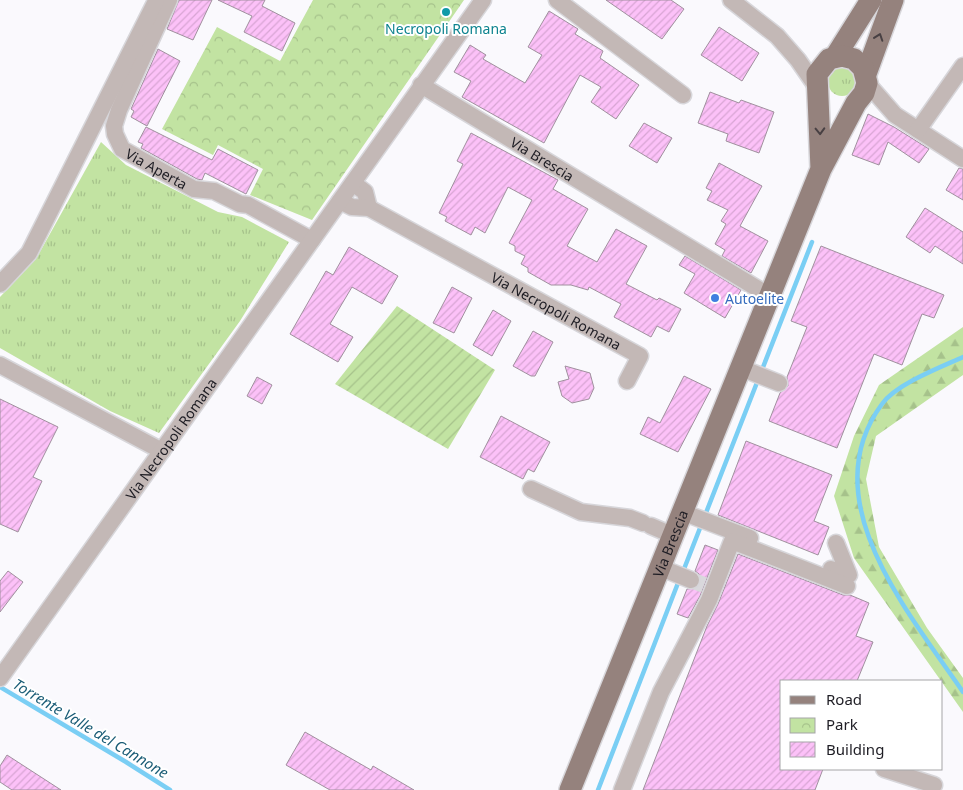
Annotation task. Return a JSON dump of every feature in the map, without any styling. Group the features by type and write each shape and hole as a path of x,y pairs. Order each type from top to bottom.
{"main road":[{"name":"Via Brescia","path":"821,169 817,89 820,68 834,58 871,0"},
{"name":"Via Brescia","path":"570,790 672,535 695,517 759,376 768,295 821,169 862,89 893,0"},
{"path":"817,89 832,105 844,107 862,89 854,60 834,58"}],"street":[{"path":"0,284 29,253 156,0"},
{"name":"Via Aperta","path":"169,0 119,110 114,126 115,134 122,149 194,189 214,191 240,204 248,205 312,240"},
{"name":"Via Necropoli Romana","path":"0,678 482,0"},
{"path":"557,0 684,95"},
{"path":"731,0 777,36 798,60 817,89"},
{"path":"798,60 834,58"},
{"path":"918,130 963,66"},
{"name":"Via Brescia","path":"421,85 768,295"},
{"path":"862,89 918,130 963,159"},
{"path":"353,183 364,192 370,208"},
{"name":"Via Necropoli Romana","path":"340,201 352,207 370,208 394,216 640,356 627,381"},
{"path":"0,365 162,451"},
{"path":"531,489 581,512 630,518 672,535"},
{"path":"695,517 849,575 836,543"},
{"path":"622,790 703,584 732,542 847,586"},
{"path":"659,567 703,584"},
{"path":"886,770 935,787"},
{"path":"926,770 931,775 935,787"}],"green space":[{"path":"313,0 464,0 312,220 250,195 263,169 218,145 213,155 162,129 217,27 280,61"},
{"path":"842,68 852,72 856,82 852,92 842,96 832,92 828,82 832,72"},
{"path":"101,142 126,165 218,212 242,217 289,242 240,321 159,433 110,411 0,348 0,297 36,259"},
{"path":"397,306 495,370 448,449 335,384"},
{"path":"963,327 963,375 876,436 866,479 879,547 927,628 963,678 963,712 943,684 943,680 940,680 854,558 834,496 854,436 879,385"}],"building":[{"path":"179,0 212,0 193,40 167,29"},
{"path":"218,0 265,0 262,6 295,23 282,51 244,32 252,16"},
{"path":"606,0 671,0 684,9 662,39"},
{"path":"549,11 578,29 575,34 603,51 600,58 639,85 616,119 591,102 601,87 580,75 544,143 462,97 471,81 454,72 470,45 486,55 483,59 525,83 542,55 528,47"},
{"path":"719,27 759,53 742,81 701,55"},
{"path":"158,49 180,61 147,126 131,117 134,111 131,109"},
{"path":"710,92 739,103 741,100 774,112 759,153 726,141 728,134 698,123"},
{"path":"868,114 894,127 929,149 919,163 888,142 879,165 852,155"},
{"path":"644,123 672,138 657,163 629,146"},
{"path":"146,127 212,160 218,149 258,170 246,194 205,173 202,180 197,179 141,148 143,144 138,142"},
{"path":"471,133 558,180 553,189 588,209 567,246 597,262 616,229 647,246 626,284 657,300 659,298 681,309 669,332 657,326 651,337 614,317 621,304 589,287 588,290 571,285 551,285 528,272 528,268 521,264 525,256 515,251 515,246 509,243 532,200 508,187 485,233 475,227 471,235 445,221 447,217 439,213 463,164 457,161"},
{"path":"719,163 762,186 740,226 768,241 751,273 722,256 725,250 715,244 726,224 721,221 728,210 707,200 712,191 706,188"},
{"path":"959,168 963,169 963,200 946,190"},
{"path":"925,208 963,232 963,264 935,246 930,253 906,237"},
{"path":"821,246 944,295 934,318 922,314 902,365 874,354 837,448 769,421 780,393 788,386 787,377 807,327 791,321"},
{"path":"349,247 398,276 382,304 352,287 330,324 353,337 338,362 290,334 326,271 333,275"},
{"path":"685,256 741,290 725,318 684,293 695,274 679,265"},
{"path":"452,287 472,298 454,333 433,323"},
{"path":"493,310 511,321 492,356 473,345"},
{"path":"533,331 553,342 535,376 531,376 513,366"},
{"path":"565,366 590,373 594,388 589,399 572,403 562,396 558,382 569,379"},
{"path":"684,376 711,389 678,452 640,434 648,417 660,423"},
{"path":"257,377 272,385 262,404 247,396"},
{"path":"0,399 58,427 33,477 42,481 18,532 0,524"},
{"path":"501,416 550,442 534,472 528,469 523,479 480,457"},
{"path":"746,441 832,475 814,521 829,527 818,555 718,515"},
{"path":"705,545 718,550 700,596 688,618 677,614 687,589 697,588 700,583 699,574 695,571"},
{"path":"738,554 843,595 850,595 869,603 856,636 873,642 857,680 780,680 780,770 823,770 815,790 643,790 707,626"},
{"path":"8,571 23,582 0,612 0,581"},
{"path":"305,732 371,770 373,766 414,790 330,790 286,765"},
{"path":"7,755 61,790 12,790 0,782 0,766"}],"waterway":[{"path":"684,569 812,242"},
{"path":"963,357 908,383 882,404 863,441 857,479 862,517 876,555 895,592 963,692"},
{"path":"598,790 678,583"},
{"name":"Torrente Valle del Cannone","path":"0,687 170,790"}],"tunnel":[{"path":"691,580 704,585"}],"place":[{"name":"Necropoli Romana","path":"446,12"},
{"name":"Autoelite","path":"715,298"}]}
